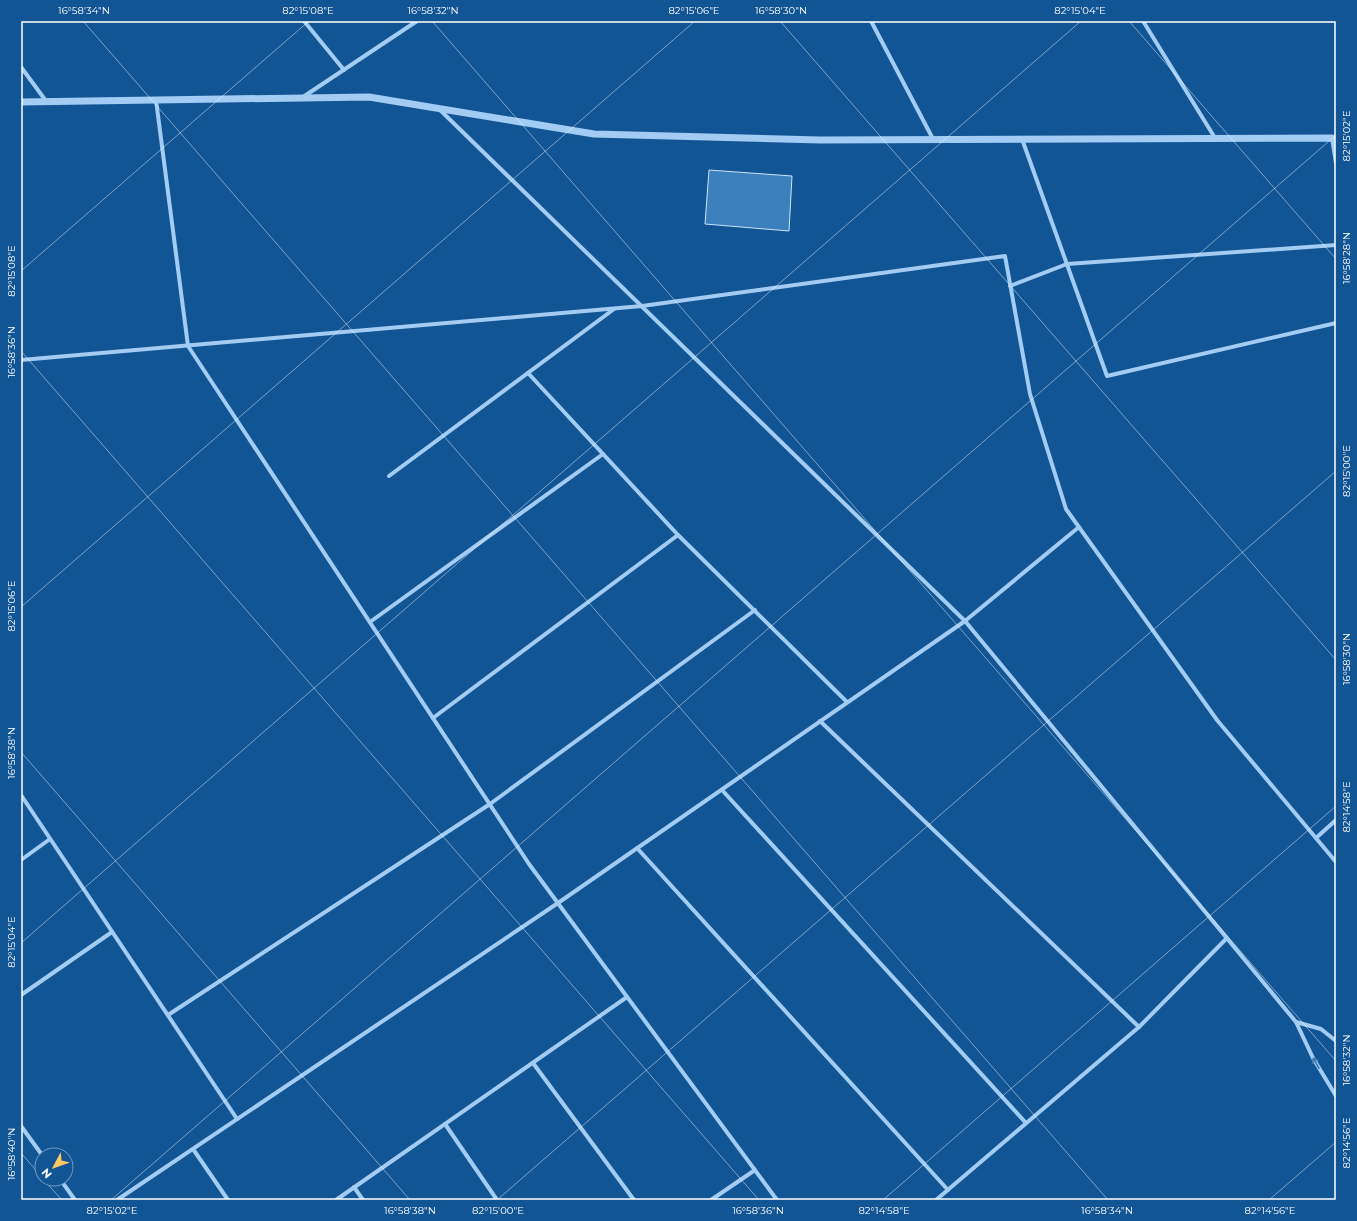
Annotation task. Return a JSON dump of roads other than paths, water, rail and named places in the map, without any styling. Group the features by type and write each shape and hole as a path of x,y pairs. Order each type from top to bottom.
{"street":[{"path":"304,21 344,70"},
{"path":"301,98 417,21"},
{"path":"871,21 933,139"},
{"path":"1143,21 1215,139"},
{"path":"21,67 46,102"},
{"path":"21,102 369,97 594,134 820,140 1334,139 1336,163"},
{"path":"156,100 188,346 529,864 777,1200"},
{"path":"439,109 965,621 1296,1022 1313,1058 1336,1096"},
{"path":"1022,139 1107,376 1336,323"},
{"path":"1010,286 1067,264 1336,245"},
{"path":"21,360 614,309 1005,256 1030,394 1066,509 1217,720 1336,862"},
{"path":"389,476 614,309"},
{"path":"528,373 678,535 847,702"},
{"path":"370,622 603,454"},
{"path":"117,1200 558,903 965,621 1079,527"},
{"path":"433,718 678,535"},
{"path":"168,1015 490,804 755,610"},
{"path":"820,721 1139,1027"},
{"path":"722,790 1026,1123"},
{"path":"21,795 237,1119"},
{"path":"1316,838 1336,820"},
{"path":"21,860 50,839"},
{"path":"637,848 948,1190"},
{"path":"21,995 112,932"},
{"path":"936,1200 1139,1027 1226,938"},
{"path":"336,1200 627,997"},
{"path":"1296,1022 1321,1029 1336,1041"},
{"path":"533,1063 634,1200"},
{"path":"445,1124 497,1200"},
{"path":"21,1126 36,1147"},
{"path":"193,1149 228,1200"},
{"path":"711,1200 755,1170"},
{"path":"66,1187 75,1200"},
{"path":"354,1187 363,1200"}]}
